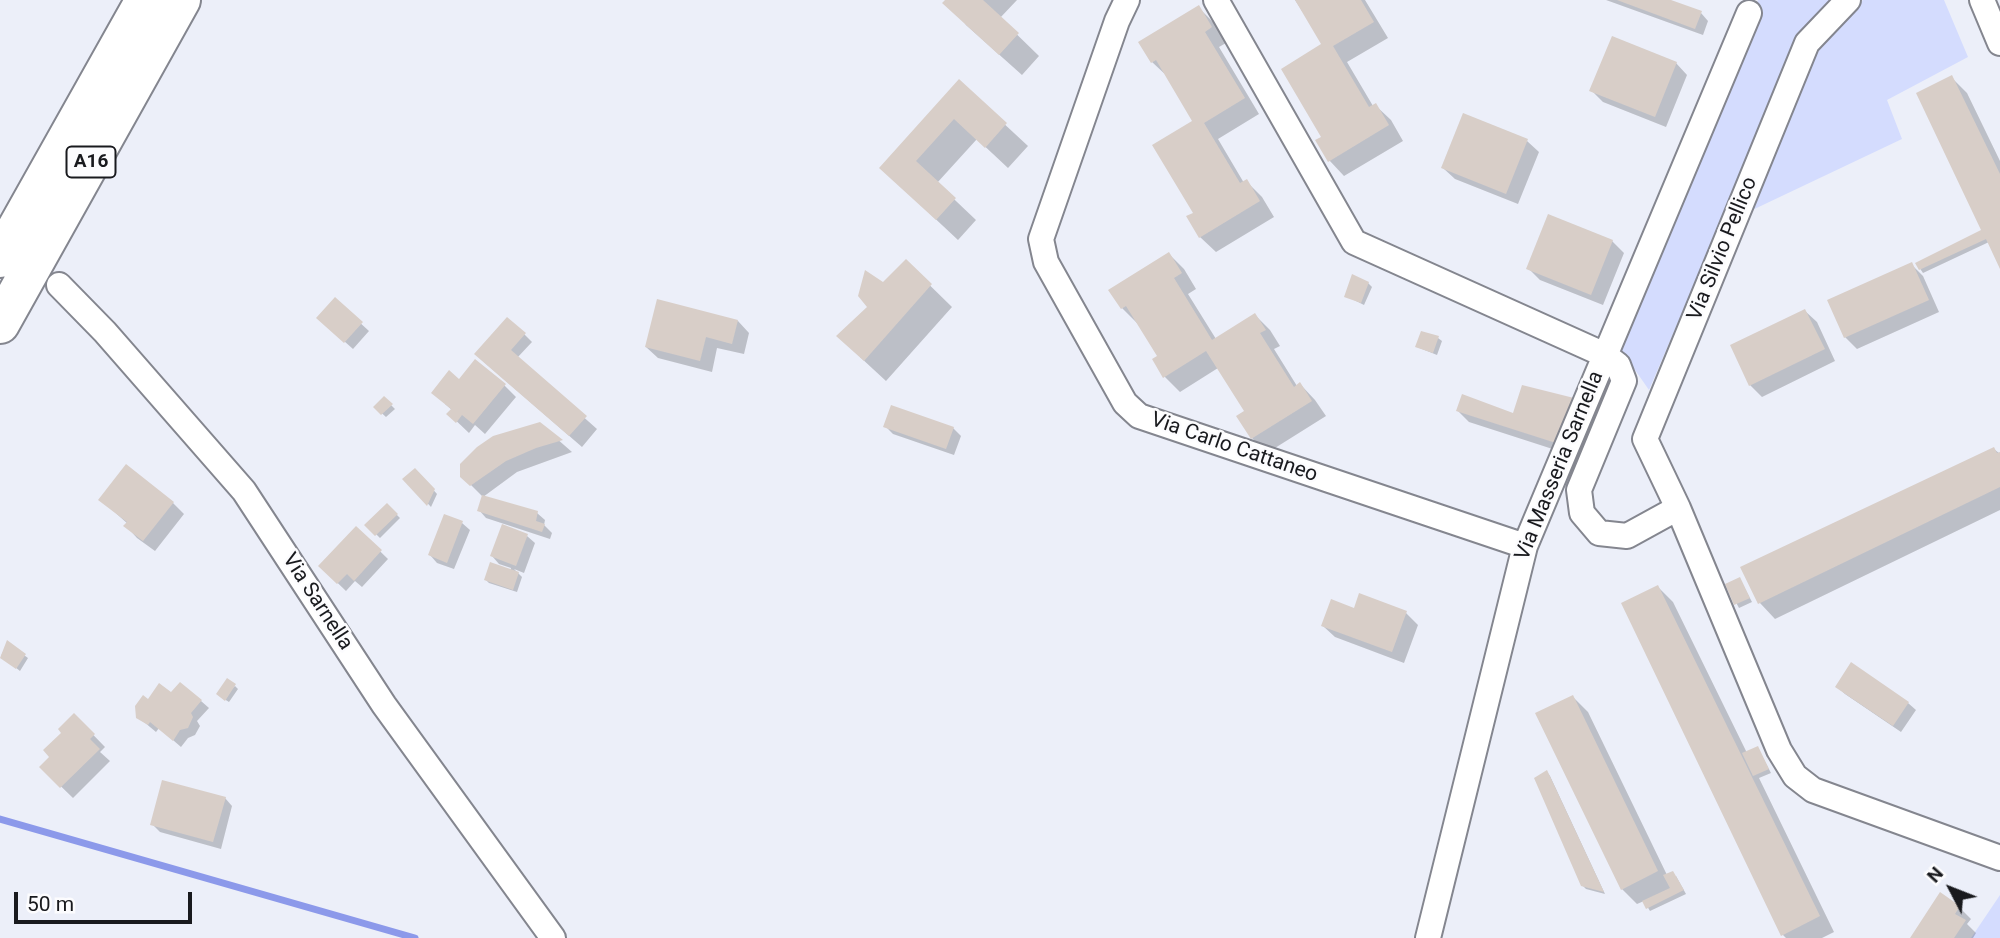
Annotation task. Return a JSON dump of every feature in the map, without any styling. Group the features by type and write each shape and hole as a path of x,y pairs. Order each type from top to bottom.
{"highway":[{"name":"A16","path":"0,258 145,0"},
{"name":"A16","path":"0,324 181,0"}],"street":[{"name":"Via Carlo Cattaneo","path":"1127,0 1116,21 1041,239 1046,262 1125,403 1139,415 1525,546"},
{"path":"1216,0 1354,242 1605,355 1618,365 1624,380 1579,490 1582,513 1599,533 1626,536 1678,508"},
{"name":"Via Silvio Pellico","path":"1848,0 1807,43 1645,439 1678,508 1779,750 1795,776 1814,790 2000,858"},
{"path":"1982,0 2000,43"},
{"name":"Via Masseria Sarnella","path":"1428,938 1525,546 1749,13"},
{"name":"Via Sarnella","path":"59,285 106,332 244,491 384,705 553,938"}],"shaded area":[{"path":"1758,0 1831,0 1802,32 1649,390 1619,347"},
{"path":"1863,0 1944,0 1968,57 1887,100 1902,139 1746,213 1821,45"},
{"path":"2000,895 2000,938 1971,938"}],"building":[{"path":"945,0 983,0 1019,33 999,55 942,3"},
{"path":"1295,0 1361,0 1374,22 1333,46 1369,107 1376,103 1389,125 1328,162 1315,140 1321,137 1281,69 1321,44"},
{"path":"1617,0 1671,0 1702,11 1695,29"},
{"path":"1199,5 1212,27 1205,32 1245,98 1204,123 1240,183 1247,179 1260,201 1199,238 1186,216 1193,213 1152,145 1192,121 1156,60 1151,63 1138,42"},
{"path":"1612,36 1677,62 1655,117 1589,91"},
{"path":"1952,75 2000,174 2000,269 1986,239 1919,270 1915,263 1981,230 1916,93"},
{"path":"959,79 1007,123 985,148 954,119 916,161 956,198 936,220 879,168"},
{"path":"1463,113 1528,139 1506,194 1441,168"},
{"path":"1548,214 1613,240 1591,295 1526,269"},
{"path":"1169,252 1182,273 1174,278 1212,340 1255,313 1266,330 1260,333 1294,387 1300,382 1312,401 1251,439 1236,416 1244,411 1206,351 1163,378 1152,359 1157,356 1126,306 1121,309 1108,290"},
{"path":"906,259 932,284 864,361 836,336 867,307 858,296 865,270 883,282"},
{"path":"1912,262 1929,300 1844,338 1827,300"},
{"path":"1352,274 1369,282 1361,303 1344,297"},
{"path":"335,297 363,322 344,343 316,318"},
{"path":"657,299 738,320 732,344 706,337 700,361 645,347"},
{"path":"1805,309 1825,349 1749,386 1730,345"},
{"path":"507,317 526,333 511,350 587,416 569,436 474,354"},
{"path":"1421,331 1439,336 1433,353 1415,347"},
{"path":"475,359 506,384 473,424 462,415 456,423 446,414 451,409 431,393 449,370 459,379"},
{"path":"1522,385 1574,398 1556,443 1456,411 1462,394 1513,413"},
{"path":"384,396 393,404 381,415 373,407"},
{"path":"891,405 954,427 946,449 883,427"},
{"path":"540,422 563,440 506,461 470,486 460,477 460,464 493,436"},
{"path":"1994,447 1997,453 2000,452 2000,487 1758,604 1740,567"},
{"path":"126,464 174,502 143,541 123,526 127,522 98,500"},
{"path":"415,468 435,489 427,506 402,479"},
{"path":"482,495 538,511 536,521 545,524 542,532 477,511"},
{"path":"387,503 398,514 375,536 364,525"},
{"path":"444,514 463,521 447,563 428,555"},
{"path":"502,524 528,534 516,566 490,556"},
{"path":"356,526 382,550 354,581 347,574 337,584 318,566"},
{"path":"490,562 519,572 513,590 484,580"},
{"path":"1740,577 1750,598 1734,605 1725,584"},
{"path":"1658,585 1820,916 1781,936 1621,603"},
{"path":"1359,593 1407,611 1392,652 1321,626 1331,599 1354,608"},
{"path":"7,640 26,654 16,669 0,658"},
{"path":"1851,662 1909,702 1893,726 1835,687"},
{"path":"227,678 236,684 225,701 216,694"},
{"path":"180,682 202,700 191,713 193,717 188,728 180,730 173,741 150,722 148,725 136,718 135,706 143,695 148,699 159,683 171,692"},
{"path":"1573,695 1658,871 1621,890 1535,713"},
{"path":"74,713 95,734 90,739 100,749 60,788 39,767 49,757 43,750 61,733 58,729"},
{"path":"1758,746 1769,769 1753,776 1742,753"},
{"path":"1547,770 1604,892 1581,886 1534,778"},
{"path":"162,780 226,797 213,842 150,825"},
{"path":"1673,871 1684,890 1646,909 1642,901 1670,888 1663,875"},
{"path":"1940,892 1960,906 1955,914 1966,920 1954,938 1910,938"}],"waterway":[{"path":"0,819 415,938"}]}
